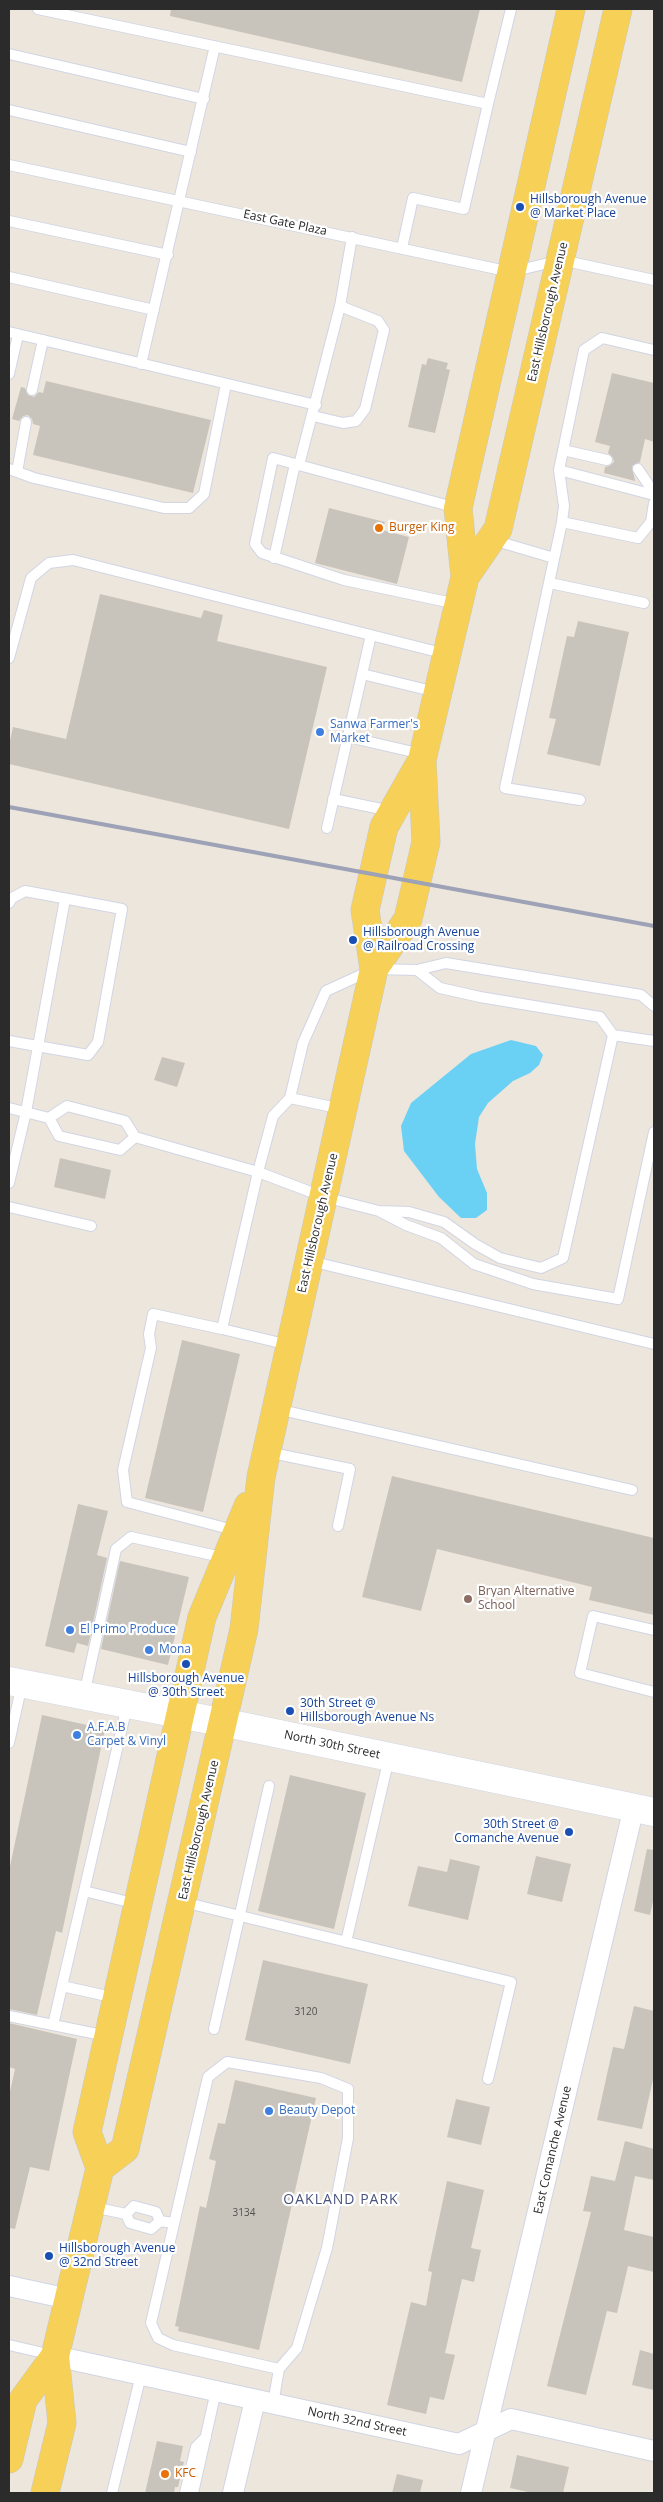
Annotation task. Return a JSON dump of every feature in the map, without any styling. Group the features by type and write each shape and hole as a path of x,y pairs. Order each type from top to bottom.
{"main road":[{"name":"East Hillsborough Avenue","path":"263,1464 238,1531 202,1617 87,2132 100,2168 125,2149 224,1722 244,1629 263,1464 374,969 365,910 384,827 422,757 438,693 464,577 458,508 571,9"},
{"name":"East Hillsborough Avenue","path":"464,577 498,529 618,9"},
{"name":"East Hillsborough Avenue","path":"374,969 408,919 426,842 422,757"},
{"path":"46,2493 62,2423 55,2356 100,2168"},
{"path":"9,2459 19,2399 55,2356"}],"street":[{"name":"North 30th Street","path":"16,1682 127,1705 224,1722 644,1810"},
{"name":"East Comanche Avenue","path":"472,2493 644,1810"},
{"path":"9,2286 69,2299"},
{"name":"North 32nd Street","path":"55,2356 459,2444 510,2419 654,2451"},
{"path":"233,2493 264,2402"}],"lane":[{"path":"38,9 488,104"},
{"path":"402,248 413,198 464,209 511,9"},
{"path":"141,364 168,256 215,46"},
{"path":"9,54 204,99"},
{"path":"9,110 192,152"},
{"name":"East Gate Plaza","path":"9,165 511,272 561,260"},
{"path":"9,221 168,256"},
{"path":"274,558 297,464 314,411 340,306 352,237"},
{"path":"561,260 654,280"},
{"path":"9,277 154,310"},
{"path":"9,374 13,333 226,384 314,411 343,423 356,421 365,409 384,330 378,321 340,306"},
{"path":"580,800 505,788 562,522 564,506 559,470 584,350 602,338 654,350"},
{"path":"32,390 43,340"},
{"path":"26,422 13,471 164,508 189,508 204,494 226,384"},
{"path":"563,450 607,460"},
{"path":"458,508 273,458 255,544 262,553 274,558 344,580 458,604"},
{"path":"559,470 654,494"},
{"path":"638,470 654,494"},
{"path":"562,522 638,538 651,522 654,503"},
{"path":"491,540 554,558"},
{"path":"9,658 31,578 49,563 73,560 446,654"},
{"path":"550,583 644,603"},
{"path":"327,828 371,635"},
{"path":"362,674 438,693"},
{"path":"348,737 422,757"},
{"path":"333,799 392,812"},
{"path":"9,903 12,898 25,891 122,909 98,1042 88,1055 9,1041"},
{"path":"9,1183 26,1112 64,899"},
{"path":"222,1329 258,1172 273,1116 290,1098 303,1043 326,991 374,969 417,970 446,963 641,995 654,1006"},
{"path":"417,970 440,988 480,997 600,1017 613,1035 654,1041"},
{"path":"9,1108 50,1118 68,1106 126,1121 135,1137 258,1172 324,1197 379,1211 409,1212 444,1222 475,1244 500,1258 541,1268 563,1258 613,1035"},
{"path":"290,1098 343,1109"},
{"path":"50,1118 59,1136 120,1150 135,1137"},
{"path":"379,1211 406,1225 441,1238 474,1264 533,1284 618,1299 654,1132"},
{"path":"9,1207 91,1226"},
{"path":"309,1260 654,1344"},
{"path":"238,1531 127,1502 123,1470 151,1348 148,1334 153,1314 290,1345"},
{"path":"276,1409 632,1490"},
{"path":"263,1464 350,1469 338,1526"},
{"path":"83,1696 116,1549 131,1538 227,1558"},
{"path":"654,1630 593,1616 580,1673 654,1692"},
{"path":"9,1743 16,1682"},
{"path":"53,2025 127,1705"},
{"path":"346,1942 390,1757"},
{"path":"214,2029 269,1786"},
{"path":"84,1891 138,1904"},
{"path":"182,1902 511,1982 488,2079"},
{"path":"62,1986 117,1998"},
{"path":"9,2016 109,2036"},
{"path":"264,2402 279,2370 297,2348 327,2248 348,2138 348,2089 321,2078 227,2062 208,2077 151,2323 158,2338 173,2346 279,2370"},
{"path":"91,2206 126,2214"},
{"path":"126,2214 134,2206 156,2212 160,2221"},
{"path":"126,2214 130,2223 152,2229 160,2221"},
{"path":"160,2221 174,2224"},
{"path":"9,2345 55,2356"},
{"path":"112,2493 141,2375"},
{"path":"193,2493 216,2391"},
{"path":"185,2493 196,2447 206,2437"}],"water":[{"path":"511,1040 536,1046 543,1055 539,1065 530,1073 513,1081 488,1103 479,1117 475,1144 477,1169 487,1193 487,1210 476,1218 461,1218 439,1197 404,1151 401,1126 411,1103 471,1054"}],"building":[{"path":"171,9 480,9 462,82 170,16"},
{"path":"428,358 448,363 446,369 450,370 435,433 408,427 422,364 426,365"},
{"path":"612,373 654,383 654,442 645,439 640,462 632,466 635,481 604,473 605,467 614,462 608,453 610,446 595,442"},
{"path":"46,381 211,420 193,493 33,455 40,426 33,424 32,419 28,415 23,416 19,421 12,419 21,387 25,388 28,395 34,397 39,392 43,393"},
{"path":"329,508 385,522 382,530 409,537 397,584 315,563"},
{"path":"100,594 201,618 204,610 223,615 217,641 327,667 289,829 9,764 9,745 13,727 66,739"},
{"path":"578,621 629,632 600,766 547,754 556,719 549,718 567,636 574,637"},
{"path":"162,1057 185,1063 177,1087 154,1080"},
{"path":"60,1158 111,1170 105,1199 54,1187"},
{"path":"182,1340 240,1354 203,1512 145,1498"},
{"path":"392,1476 654,1538 654,1615 589,1600 592,1587 437,1549 421,1611 362,1597"},
{"path":"78,1504 108,1511 97,1555 107,1558 88,1646 77,1643 74,1653 45,1646"},
{"path":"120,1561 189,1577 168,1665 101,1649"},
{"path":"42,1715 105,1729 62,1933 56,1931 37,2015 9,2009 9,1871"},
{"path":"290,1775 366,1793 334,1929 258,1911"},
{"path":"647,1849 654,1850 654,1897 650,1915 634,1911"},
{"path":"536,1856 571,1864 562,1902 527,1894"},
{"path":"450,1859 480,1866 468,1920 408,1906 418,1866 447,1872"},
{"path":"263,1960 368,1984 350,2064 245,2040"},
{"path":"634,2006 654,2011 654,2075 642,2129 597,2120 613,2047 624,2049"},
{"path":"9,2023 77,2039 49,2171 30,2167 15,2229 9,2228 9,2096 15,2069 9,2067"},
{"path":"235,2080 316,2098 259,2350 178,2331 179,2327 175,2326 200,2206 206,2208 216,2161 209,2159 218,2123 225,2124"},
{"path":"456,2099 490,2107 481,2145 447,2137"},
{"path":"625,2141 654,2149 654,2180 635,2176 624,2230 654,2237 654,2272 628,2266 617,2313 607,2311 586,2395 547,2386 591,2212 583,2211 591,2176 615,2181"},
{"path":"447,2181 484,2190 471,2248 481,2250 474,2282 462,2279 445,2353 455,2355 444,2400 430,2397 426,2414 387,2405 411,2302 426,2306 432,2272 428,2271"},
{"path":"640,2350 654,2354 654,2390 632,2385"},
{"name":"KFC","path":"157,2441 183,2446 180,2461 184,2462 178,2487 175,2487 174,2493 145,2493"},
{"path":"517,2455 569,2467 563,2493 532,2493 510,2488"},
{"path":"397,2474 423,2480 420,2493 392,2493"}],"railway":[{"path":"9,807 654,926"}],"place":[{"name":"Hillsborough Avenue @ Market Place","path":"520,207"},
{"name":"Burger King","path":"379,528"},
{"name":"Sanwa Farmer's Market","path":"320,732"},
{"name":"Hillsborough Avenue @ Railroad Crossing","path":"353,940"},
{"name":"Bryan Alternative School","path":"468,1599"},
{"name":"El Primo Produce","path":"70,1630"},
{"name":"Mona","path":"149,1650"},
{"name":"Hillsborough Avenue @ 30th Street","path":"186,1664"},
{"name":"30th Street @ Hillsborough Avenue Ns","path":"290,1711"},
{"name":"A.F.A.B Carpet & Vinyl","path":"77,1735"},
{"name":"30th Street @ Comanche Avenue","path":"569,1832"},
{"name":"Beauty Depot","path":"269,2111"},
{"name":"Hillsborough Avenue @ 32nd Street","path":"49,2256"},
{"name":"KFC","path":"165,2474"}],"district":[{"name":"OAKLAND PARK","path":"341,2200"}]}
